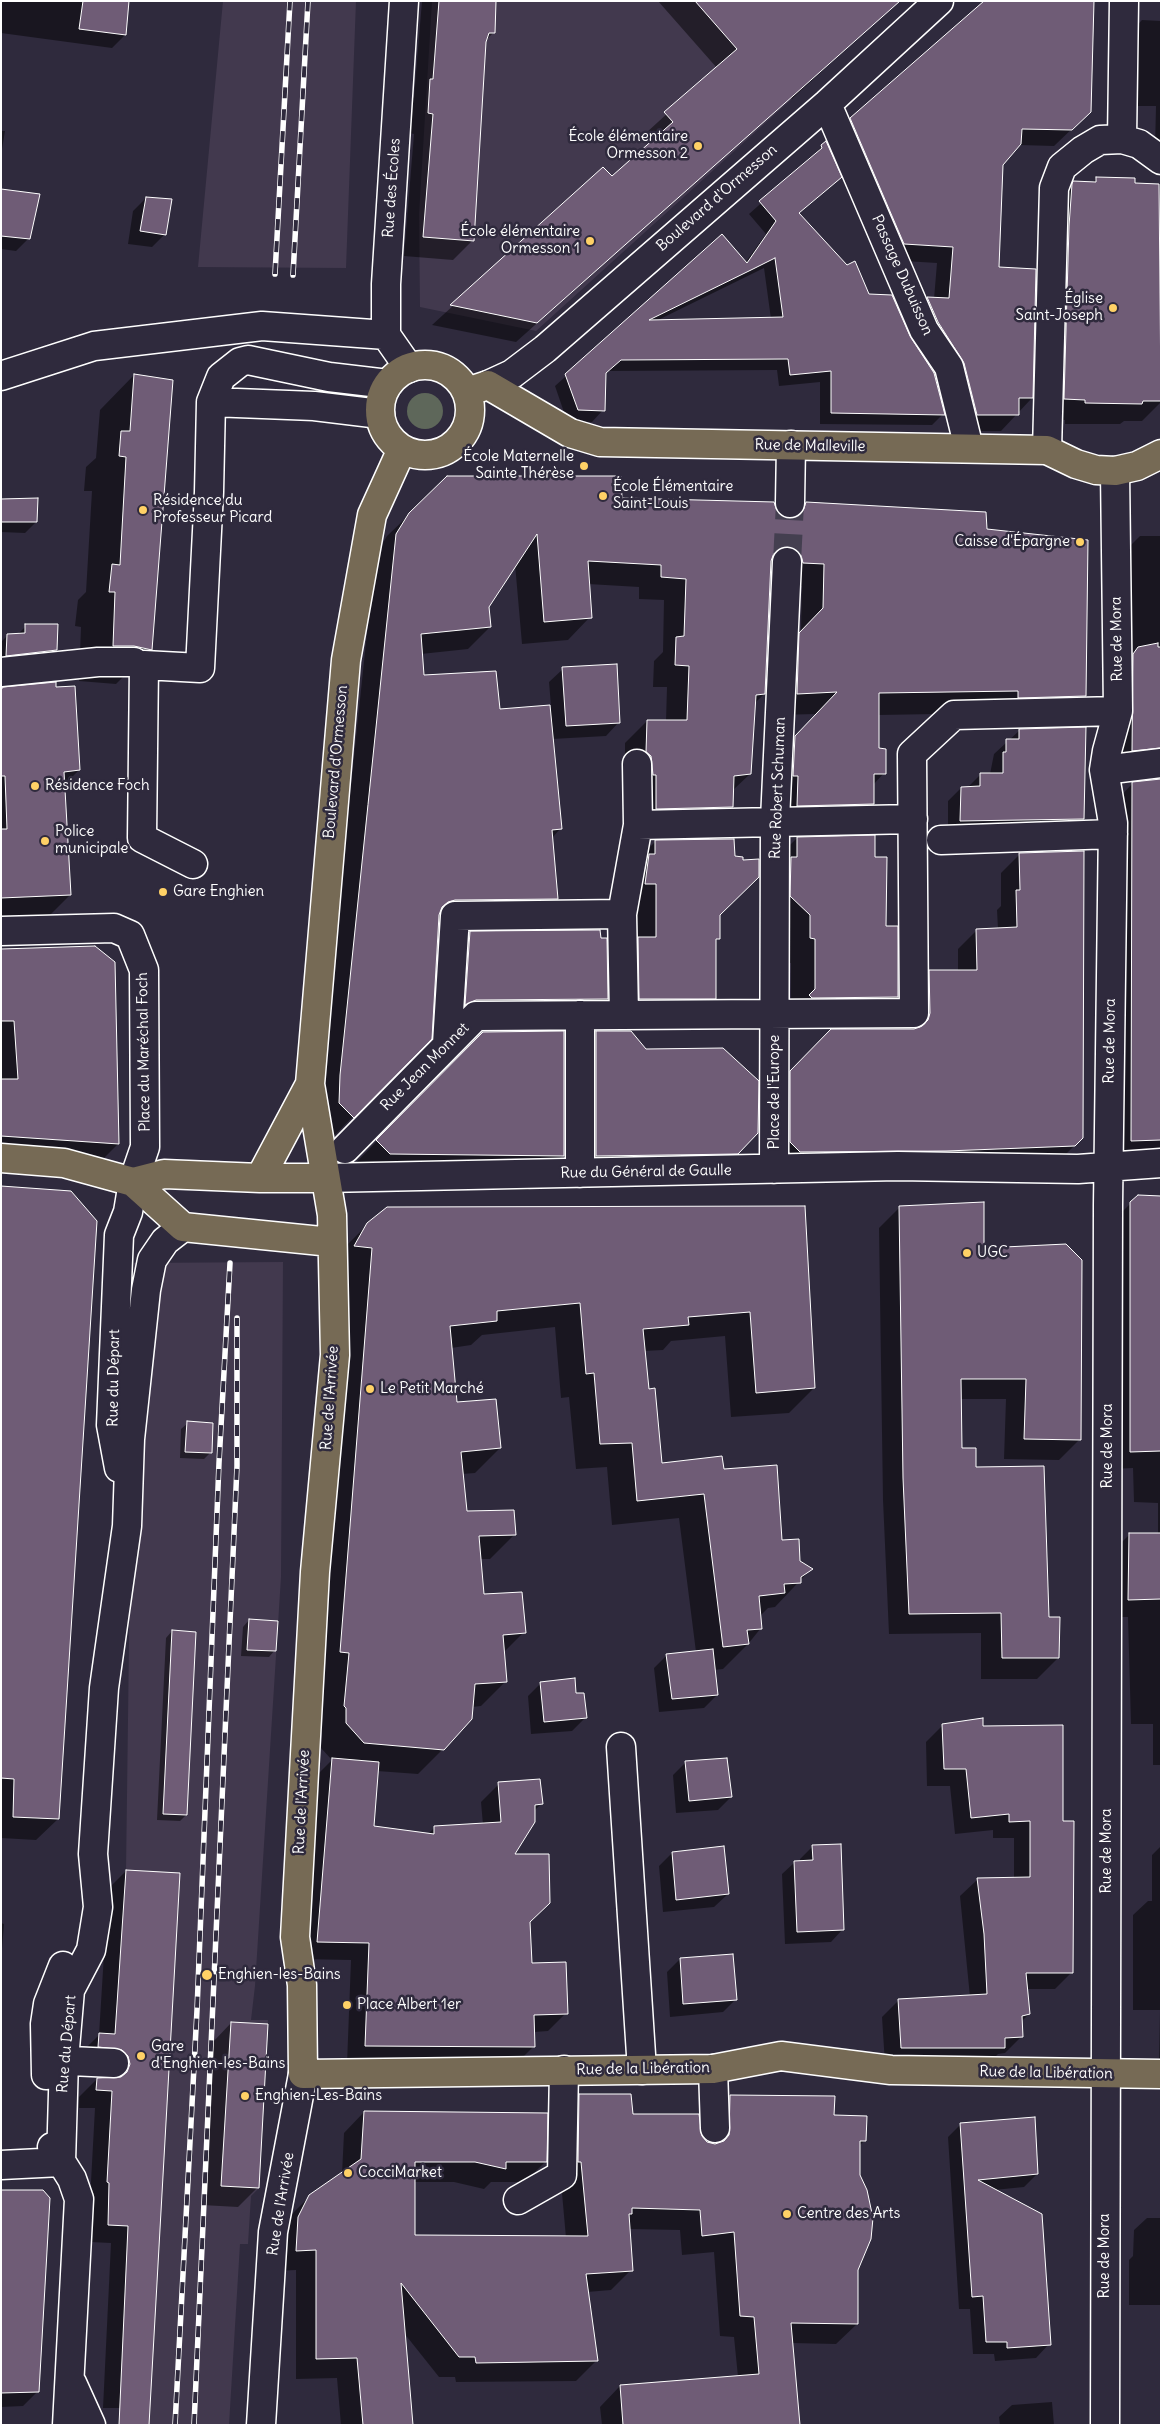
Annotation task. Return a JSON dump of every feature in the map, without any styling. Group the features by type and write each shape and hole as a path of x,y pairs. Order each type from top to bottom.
{"main road":[{"path":"422,365 436,366 478,389 471,406 470,421 464,434 455,445 443,452 429,456 415,455 402,449 391,440 384,429 380,414 381,398 398,376 422,365"},
{"name":"Rue de Malleville","path":"478,389 570,433 600,442 1047,450 1089,468 1115,471 1137,466 1161,454"},
{"name":"Boulevard d'Ormesson","path":"325,1178 310,1084 346,660 372,515 402,449"},
{"name":"Boulevard d'Ormesson","path":"260,1178 310,1084"},
{"name":"Rue du Général de Gaulle","path":"1,1158 64,1163 133,1182 183,1227"},
{"name":"Rue du Général de Gaulle","path":"133,1182 164,1174 260,1178 325,1178"},
{"name":"Rue de l'Arrivée","path":"303,2074 302,1985 295,1937 314,1590 335,1355 331,1242 332,1215 325,1178"},
{"path":"183,1227 331,1242"},
{"name":"Rue de la Libération","path":"303,2074 713,2069 781,2056 891,2070 1106,2075 1161,2074"}],"street":[{"name":"Rue des Écoles","path":"386,334 386,284 404,1"},
{"name":"Boulevard d'Ormesson","path":"478,389 512,374 545,349 827,104 939,1"},
{"path":"1122,138 1124,1"},
{"name":"Passage Dubuisson","path":"827,104 924,330 949,367 969,448"},
{"path":"1047,450 1054,188 1062,167 1083,150 1100,140 1122,138 1140,144 1161,160"},
{"path":"1,376 94,346 262,326 386,334 398,376 330,377 248,360 240,362 221,377 211,402 209,501 200,668 144,665 142,838 193,864"},
{"path":"211,402 314,406 380,414"},
{"path":"790,503 791,445"},
{"name":"Rue de Mora","path":"1105,2425 1109,1168 1113,834 1104,770 1118,711 1115,471"},
{"name":"Rue Robert Schuman","path":"775,1014 776,820 787,562"},
{"path":"1,672 98,662 134,662"},
{"path":"638,825 776,820 912,819 912,754 954,715 1118,711"},
{"path":"1104,770 1161,763"},
{"path":"624,1015 622,914 638,825 637,764"},
{"name":"Rue Jean Monnet","path":"345,1149 476,1016 914,1013 912,819"},
{"path":"941,840 1113,834"},
{"path":"447,1044 455,916 622,914"},
{"name":"Place du Maréchal Foch","path":"1,931 114,928 130,935 144,970 146,1132 145,1147 133,1182"},
{"name":"Place de l'Europe","path":"774,1169 775,1014"},
{"path":"580,1015 580,1173"},
{"name":"Rue du Général de Gaulle","path":"325,1178 898,1166 1078,1170 1161,1163"},
{"name":"Rue du Départ","path":"116,1605 119,1466 111,1425 119,1235 128,1212 133,1182"},
{"name":"Rue du Départ","path":"128,1212 133,1236 127,1376 130,1439"},
{"name":"Rue du Départ","path":"61,2162 51,2147 45,2123 45,2024 48,2004 82,1926 94,1876 93,1854 104,1688 127,1526 130,1439 146,1290 152,1260 165,1241 183,1227"},
{"path":"622,1746 642,2070"},
{"path":"70,2061 114,2062"},
{"path":"713,2069 714,2128"},
{"path":"518,2200 562,2175 564,2070"},
{"name":"Rue de l'Arrivée","path":"261,2425 273,2232 303,2074"},
{"path":"1,2164 61,2162 76,2188 79,2214 68,2425"},
{"path":"71,2381 91,2425"}],"shaded area":[{"path":"223,1 356,1 346,268 198,267"},
{"path":"432,1 725,1 805,87 536,331 420,307 419,214"},
{"path":"283,1262 281,1577 255,1986 251,2020 268,2020 259,2188 251,2196 248,2244 240,2244 229,2425 149,2425 140,2227 108,2225 109,2183 107,2182 126,1870 134,1263"}],"green space":[{"path":"425,393 437,399 443,411 437,423 425,429 413,423 407,411 413,399"}],"building":[{"path":"83,1 129,1 126,35 79,29"},
{"path":"439,1 496,1 495,33 489,33 486,42 474,241 423,237 433,114 428,113 430,79 433,79"},
{"path":"695,1 900,1 537,323 450,305 603,167 612,176 673,122 664,112 737,49"},
{"path":"984,1 1094,1 1091,112 1072,130 1022,129 1021,144 1003,165 999,267 1036,269 1033,398 1019,398 1019,415 977,415 964,363 938,322 927,297 949,298 953,247 904,244 850,118"},
{"path":"826,141 842,177 799,213 847,265 855,261 869,294 892,295 910,336 934,373 945,415 831,413 831,371 790,375 788,359 621,360 606,373 605,411 578,410 565,374 722,234 747,263 776,221 759,201 822,148 821,145","holes":["775,258 783,317 649,320"]},
{"name":"Église Saint-Joseph","path":"1096,177 1135,178 1135,183 1159,184 1161,401 1143,401 1142,404 1085,403 1085,400 1064,399 1072,184 1073,181 1096,182"},
{"path":"1,189 40,194 30,239 1,236"},
{"path":"146,197 172,199 166,235 140,231"},
{"name":"Résidence du Professeur Picard","path":"134,374 173,380 152,650 134,646 113,646 115,592 109,592 112,564 120,565 126,457 119,456 121,431 130,431"},
{"path":"447,476 621,476 622,498 774,502 777,511 782,517 789,519 797,517 803,511 806,502 986,512 987,529 1088,540 1086,696 1018,698 1018,691 879,693 879,748 886,749 886,774 874,774 874,804 797,806 798,776 793,776 795,736 837,692 797,694 799,633 823,608 824,564 803,563 801,555 796,549 788,546 780,548 774,553 771,561 765,694 756,695 751,774 734,776 733,807 656,809 656,775 653,775 651,756 646,752 647,720 687,720 689,666 675,665 676,637 684,636 686,579 661,577 661,565 588,561 592,618 544,622 537,534 489,607 491,627 421,634 424,675 496,671 500,709 550,705 562,829 552,830 558,899 455,900 448,902 442,907 439,915 432,1039 354,1118 339,1103 340,1075 396,534 409,513"},
{"path":"38,498 37,522 1,522 1,499"},
{"path":"25,624 58,624 57,650 6,656 7,634 25,633"},
{"path":"1158,643 1158,647 1161,647 1161,748 1132,751 1133,654 1138,647"},
{"path":"617,664 620,723 566,726 562,667"},
{"name":"Résidence Foch","path":"56,682 56,687 75,686 80,770 64,772 71,895 1,898 1,829 7,829 5,776 1,776 1,690 3,687"},
{"path":"1086,727 1084,819 960,821 961,787 980,786 980,773 1003,773 1003,752 1006,752 1006,739 1019,739 1019,729"},
{"path":"1161,779 1161,1140 1131,1141 1132,782"},
{"path":"875,835 875,857 887,857 886,926 898,926 898,997 812,998 809,995 815,989 815,939 810,938 810,915 790,896 791,857 797,857 797,837"},
{"path":"734,839 735,856 743,857 743,860 759,859 759,877 720,915 720,939 716,939 716,999 639,999 638,937 656,937 656,884 645,884 649,854 655,854 655,840"},
{"path":"1084,851 1083,1138 1075,1146 946,1151 800,1152 790,1142 790,1071 831,1029 914,1029 922,1026 928,1020 930,1013 929,970 977,970 976,929 1017,927 1016,890 1020,890 1019,853"},
{"path":"600,930 601,938 607,938 608,999 476,1000 465,1005 470,931"},
{"path":"95,946 115,962 119,1144 1,1136 1,1079 18,1079 14,1021 1,1021 1,949"},
{"path":"564,1031 564,1156 390,1154 376,1140 483,1032"},
{"path":"596,1031 631,1031 646,1049 723,1048 759,1081 758,1133 738,1154 596,1156"},
{"path":"1,1186 71,1191 97,1221 59,1819 13,1817 14,1779 1,1778"},
{"path":"1138,1195 1161,1196 1161,1451 1130,1452 1130,1202"},
{"path":"984,1202 984,1248 1066,1244 1082,1260 1081,1440 1024,1439 1026,1379 961,1379 962,1448 976,1448 976,1467 1044,1466 1049,1617 1060,1617 1059,1658 1002,1658 1001,1613 909,1614 903,1478 899,1206"},
{"path":"805,1206 815,1388 756,1393 750,1312 688,1317 689,1325 643,1329 649,1389 655,1388 662,1463 722,1456 724,1469 777,1465 782,1540 799,1539 800,1561 813,1569 801,1577 801,1583 784,1584 785,1593 759,1596 762,1629 747,1630 749,1644 723,1647 704,1494 637,1501 632,1443 600,1444 594,1373 586,1374 580,1303 497,1311 497,1321 450,1326 457,1402 496,1399 501,1448 461,1452 467,1511 514,1510 516,1535 479,1536 484,1594 522,1592 526,1633 503,1635 507,1682 475,1684 472,1719 444,1750 364,1743 346,1723 346,1708 344,1706 349,1653 340,1652 372,1248 354,1246 367,1223 387,1207"},
{"path":"187,1421 213,1423 212,1453 185,1452"},
{"path":"1129,1533 1161,1533 1161,1599 1128,1600"},
{"path":"249,1619 278,1621 276,1651 247,1650"},
{"path":"172,1630 196,1632 187,1815 163,1814"},
{"path":"713,1649 718,1695 672,1699 666,1654"},
{"path":"575,1678 576,1693 584,1693 587,1718 544,1722 540,1682"},
{"path":"983,1718 983,1726 1063,1725 1063,1821 1074,1821 1073,1973 1026,1973 1030,2014 1022,2016 1023,2037 1005,2038 1005,2048 901,2048 898,1999 987,1994 984,1934 977,1878 1030,1877 1030,1821 1009,1822 1009,1814 971,1818 966,1769 944,1769 942,1724"},
{"path":"332,1758 379,1762 374,1826 434,1834 434,1826 501,1822 498,1782 540,1779 543,1804 535,1805 535,1822 515,1854 549,1854 550,1903 530,1922 532,1963 566,1962 568,2014 534,2015 535,2047 365,2046 369,1943 317,1942"},
{"path":"727,1758 732,1797 689,1801 685,1761"},
{"path":"841,1844 844,1930 797,1932 794,1861 813,1860 812,1845"},
{"path":"724,1846 729,1894 676,1900 672,1852"},
{"name":"Gare d'Enghien-les-Bains","path":"126,1870 180,1873 149,2425 119,2425 128,2226 108,2225 109,2183 107,2182 112,2091 96,2090 97,2078 121,2077 127,2072 130,2064 128,2056 122,2050 98,2047 99,2033 115,2034"},
{"path":"733,1954 737,2000 683,2004 680,1958"},
{"name":"Enghien-Les-Bains","path":"231,2022 268,2024 259,2188 221,2186"},
{"path":"579,2094 631,2094 633,2114 699,2114 702,2136 707,2142 715,2144 724,2141 729,2135 730,2095 835,2096 834,2115 867,2116 866,2141 860,2141 860,2175 867,2190 873,2218 871,2239 858,2270 858,2324 791,2323 800,2425 623,2425 620,2385 759,2374 754,2317 740,2316 734,2232 702,2236 700,2210 632,2208 632,2214 629,2214 633,2271 586,2274 598,2361 476,2363 475,2357 459,2357 401,2283 413,2425 363,2425 357,2358 316,2359 316,2250 296,2251 298,2217 309,2195 361,2159 364,2111 548,2113 547,2162 506,2162 506,2169 475,2162 415,2162 415,2235 588,2236 581,2162 578,2162"},
{"path":"1035,2117 1038,2174 978,2180 1042,2214 1051,2345 1007,2348 1007,2342 986,2342 983,2296 972,2297 960,2123"},
{"path":"1,2190 43,2190 50,2198 39,2392 1,2393"}],"tunnel":[{"path":"787,562 790,503"}],"railway":[{"path":"275,274 290,1"},
{"path":"293,275 308,1"},
{"path":"175,2425 197,2010 219,1463 230,1263"},
{"path":"194,2425 237,1466 237,1318"}],"place":[{"name":"École élémentaire Ormesson 2","path":"698,146"},
{"name":"École élémentaire Ormesson 1","path":"590,241"},
{"name":"Église Saint-Joseph","path":"1113,308"},
{"name":"École Maternelle Sainte Thérèse","path":"584,466"},
{"name":"École Élémentaire Saint-Louis","path":"603,496"},
{"name":"Résidence du Professeur Picard","path":"143,510"},
{"name":"Caisse d'Épargne","path":"1080,542"},
{"name":"Résidence Foch","path":"35,786"},
{"name":"Police municipale","path":"45,841"},
{"name":"Gare Enghien","path":"163,892"},
{"name":"UGC","path":"967,1253"},
{"name":"Le Petit Marché","path":"370,1389"},
{"name":"Enghien-les-Bains","path":"207,1975"},
{"name":"Place Albert 1er","path":"347,2005"},
{"name":"Gare d'Enghien-les-Bains","path":"141,2056"},
{"name":"Enghien-Les-Bains","path":"245,2096"},
{"name":"CocciMarket","path":"348,2173"},
{"name":"Centre des Arts","path":"787,2214"}]}
